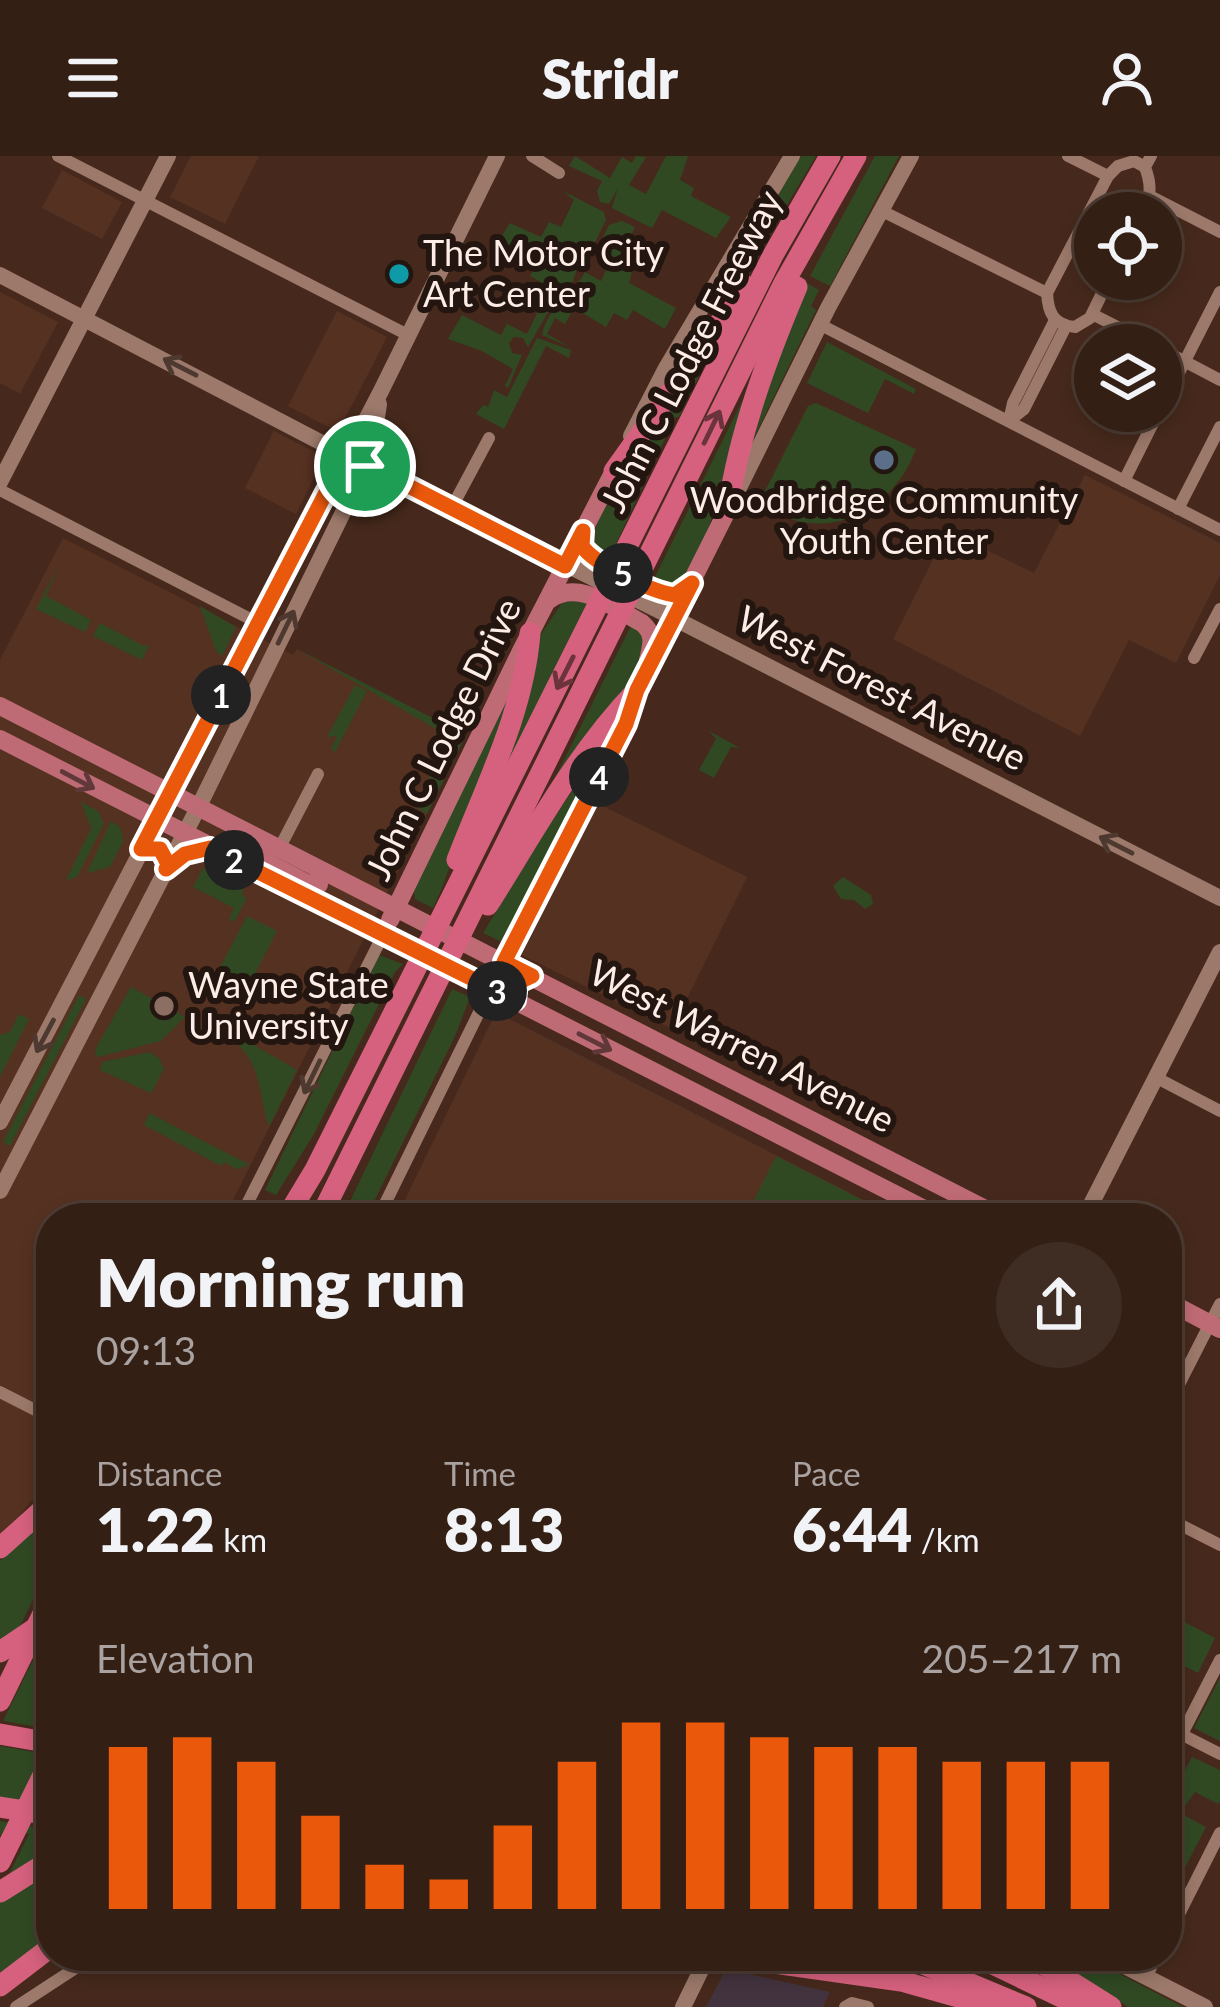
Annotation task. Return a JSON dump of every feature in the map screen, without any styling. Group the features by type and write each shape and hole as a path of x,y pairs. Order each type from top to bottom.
{"highway":[{"name":"John C Lodge Freeway","path":"295,1203 773,255 830,156"},
{"name":"John C Lodge Freeway","path":"327,1203 777,298 858,156"},
{"path":"728,509 770,353 858,156"},
{"path":"614,471 747,284 773,255"},
{"path":"444,912 441,904 510,724 528,664 530,633"},
{"path":"342,1173 366,1146 487,907 586,752 640,683"},
{"path":"282,1203 345,1105"},
{"path":"0,1548 36,1516"},
{"path":"0,1652 36,1627"},
{"path":"0,1701 36,1628"},
{"path":"0,1734 36,1740"},
{"path":"0,1862 36,1789"},
{"path":"0,1807 36,1813"},
{"path":"0,1892 36,1869"},
{"path":"0,1986 36,1958"},
{"path":"830,1971 901,1981 994,2007"},
{"path":"940,1971 1026,2007"},
{"path":"1007,1971 1082,2007"},
{"path":"1054,1971 1112,2007"}],"main road":[{"name":"John C Lodge Drive","path":"383,935 614,471"},
{"path":"640,683 728,509"},
{"path":"583,531 587,554 652,608"},
{"path":"549,600 562,590 575,590 652,608 692,583"},
{"path":"483,984 534,902 626,724 653,641 652,608"},
{"name":"West Warren Avenue","path":"1,712 974,1203"},
{"path":"22,750 21,740 28,736 76,758 99,758"},
{"name":"West Warren Avenue","path":"0,739 910,1203"},
{"path":"167,866 185,854 211,848 212,829 228,823"},
{"path":"234,860 261,859 316,886 319,870"},
{"path":"358,922 368,911 367,894"},
{"path":"515,1000 517,983 532,976"},
{"path":"676,1085 679,1066 697,1060"},
{"path":"888,1159 892,1179 880,1189 903,1203"},
{"path":"1182,1309 1215,1326"}],"street":[{"path":"58,156 406,334"},
{"path":"168,156 0,486 258,623"},
{"path":"0,1122 381,391 496,156"},
{"path":"532,156 559,172"},
{"path":"728,509 911,156"},
{"path":"1067,156 1108,176"},
{"name":"John C Lodge Drive","path":"614,471 665,368 787,158"},
{"path":"1099,300 1092,314 1075,326 1061,323 1048,310 1047,293 1108,176 1118,166 1142,160 1150,192"},
{"path":"880,210 1047,293"},
{"path":"1182,212 1220,232"},
{"name":"West Forest Avenue","path":"0,275 365,466 1220,898"},
{"path":"1182,365 1220,292"},
{"path":"1092,314 1112,324"},
{"path":"1009,421 1013,403 1061,323"},
{"path":"821,325 1220,530"},
{"path":"1184,361 1220,380"},
{"path":"0,1191 198,808 356,486 365,466 381,391"},
{"path":"1178,508 1220,427"},
{"path":"1124,481 1148,432"},
{"path":"451,509 489,438"},
{"path":"305,533 327,544"},
{"path":"1194,658 1220,609"},
{"path":"186,764 192,777 212,779"},
{"path":"279,849 318,774"},
{"path":"141,849 160,849 167,866"},
{"path":"116,897 116,919 98,955 106,964 116,962"},
{"name":"John C Lodge Drive","path":"248,1203 383,935"},
{"path":"1092,1203 1220,952"},
{"path":"385,1203 483,984"},
{"path":"69,992 86,991 94,1005"},
{"path":"1155,1076 1220,1111"},
{"path":"1182,1382 1215,1326 1220,1304"},
{"path":"0,1392 36,1410"},
{"path":"1182,1526 1220,1545"},
{"path":"1220,1660 1182,1734 1220,1754"},
{"path":"1182,1908 1220,1833"},
{"path":"16,2007 71,1971"},
{"path":"682,2007 700,1971"},
{"path":"1134,1971 1204,2007"},
{"path":"1146,1977 1149,1971"},
{"path":"845,2007 852,2003 868,2007"}],"shaded area":[{"path":"191,156 259,156 225,224 170,197"},
{"path":"62,170 122,202 102,239 42,208"},
{"path":"0,292 58,322 20,394 0,383"},
{"path":"337,311 387,337 338,432 288,406"},
{"path":"274,431 324,457 296,514 245,488"},
{"path":"1085,475 1220,543 1220,575 1176,663 1129,640 1080,736 893,639 938,550 952,557 962,538 1034,573"},
{"name":"Wayne State University","path":"63,538 293,655 297,649 466,735 232,1203 36,1203 36,1494 0,1535 0,660"},
{"path":"597,803 747,877 672,1029 522,955"},
{"name":"Wayne State University","path":"496,1012 870,1203 403,1203"},
{"path":"725,1971 830,1992 823,2007 706,2007"}],"green space":[{"path":"575,156 610,178 622,157 632,163 636,156 646,157 629,185 646,194 666,156 688,156 680,180 694,188 691,196 731,217 716,238 662,210 652,228 612,208 618,188 609,204 600,202 597,191 602,181 569,166"},
{"path":"801,156 816,156 760,250 749,244"},
{"path":"875,156 899,156 830,286 810,276"},
{"path":"563,191 604,212 606,220 586,260 567,253 565,258 578,265 572,284 559,293 528,347 523,338 514,337 509,343 512,353 522,355 508,388 513,369 448,339 462,315 501,335 507,324 527,334 550,287 530,276 536,264 496,245 510,223 541,237 549,222 561,227 574,200"},
{"path":"622,221 635,227 617,264 632,273 629,283 676,308 665,329 633,310 627,320 614,313 606,327 574,308 565,324 555,318 547,334 570,347 542,335 549,316 585,272 601,281 606,270 600,266 611,244 602,239 609,225"},
{"path":"807,283 819,290 811,306 816,310 748,450 774,367"},
{"path":"537,338 571,350 569,358 546,346 504,429 476,414 483,405 488,407 494,390 507,397"},
{"path":"827,342 916,389 914,394 885,379 868,413 807,383"},
{"path":"760,365 708,529 682,581 669,587 653,581"},
{"path":"696,368 703,368 609,559 594,549 602,512"},
{"path":"816,403 916,449 890,492 851,518 829,523 806,523 759,503 808,406"},
{"path":"59,565 46,596 91,620 85,632 36,609"},
{"path":"564,600 587,603 498,784 541,634"},
{"path":"200,606 236,627 222,656 216,651"},
{"path":"100,623 149,645 142,660 93,636"},
{"path":"631,626 645,637 633,674 544,800"},
{"path":"297,649 466,735 427,814 415,806 450,737"},
{"path":"518,674 433,908 415,899 414,890"},
{"path":"355,685 367,691 335,752 331,749 337,736 327,737"},
{"path":"621,720 504,943 483,933 551,822"},
{"path":"709,731 740,748 731,747 714,778 699,770 716,739"},
{"path":"81,802 98,811 104,824 77,877 66,880 91,828"},
{"path":"111,821 121,828 123,842 110,867 87,873"},
{"path":"203,868 244,890 242,895 247,898 234,922 229,919 234,908 193,887"},
{"path":"843,877 871,895 873,904 865,909 854,900 841,899 833,886"},
{"path":"247,916 277,931 247,990 216,975"},
{"path":"379,955 403,964 314,1134 276,1195 265,1190"},
{"path":"131,987 185,1017 161,1041 98,1057 97,1046"},
{"path":"452,989 470,997 373,1203 349,1203"},
{"path":"79,995 86,999 10,1146 3,1142"},
{"path":"19,1014 29,1019 0,1077 0,1035 10,1032"},
{"path":"242,1038 297,1070 269,1127 256,1074 239,1046"},
{"path":"149,1052 164,1069 151,1093 100,1070 102,1062"},
{"path":"149,1113 250,1165 236,1169 224,1162 221,1166 144,1125"},
{"path":"776,1156 868,1203 752,1203"},
{"path":"36,1529 36,1594 18,1630 0,1642 0,1561"},
{"path":"1182,1621 1215,1638 1198,1673 1182,1665"},
{"path":"36,1654 36,1726 3,1721"},
{"path":"1220,1678 1220,1741 1194,1728"},
{"path":"0,1746 36,1752 36,1805 0,1799"},
{"path":"1192,1757 1220,1770 1218,1804 1195,1792 1182,1810 1182,1776"},
{"path":"1182,1814 1206,1827 1182,1873"},
{"path":"0,1821 36,1827 36,1947 0,1973 0,1893 29,1834 5,1828 0,1836"},
{"path":"1069,1971 1114,1971 1183,2007 1128,2007"}],"place":[{"name":"The Motor City Art Center","path":"399,274"},
{"name":"Woodbridge Community Youth Center","path":"884,460"},
{"name":"Wayne State University","path":"164,1006"}],"route":[{"path":"346,454 365,466 565,566 583,531 582,546 592,558 661,592 675,595 692,583 504,962 532,976 514,987 515,1000 210,848 185,854 166,869 166,856 160,849 141,849 346,454"}]}
